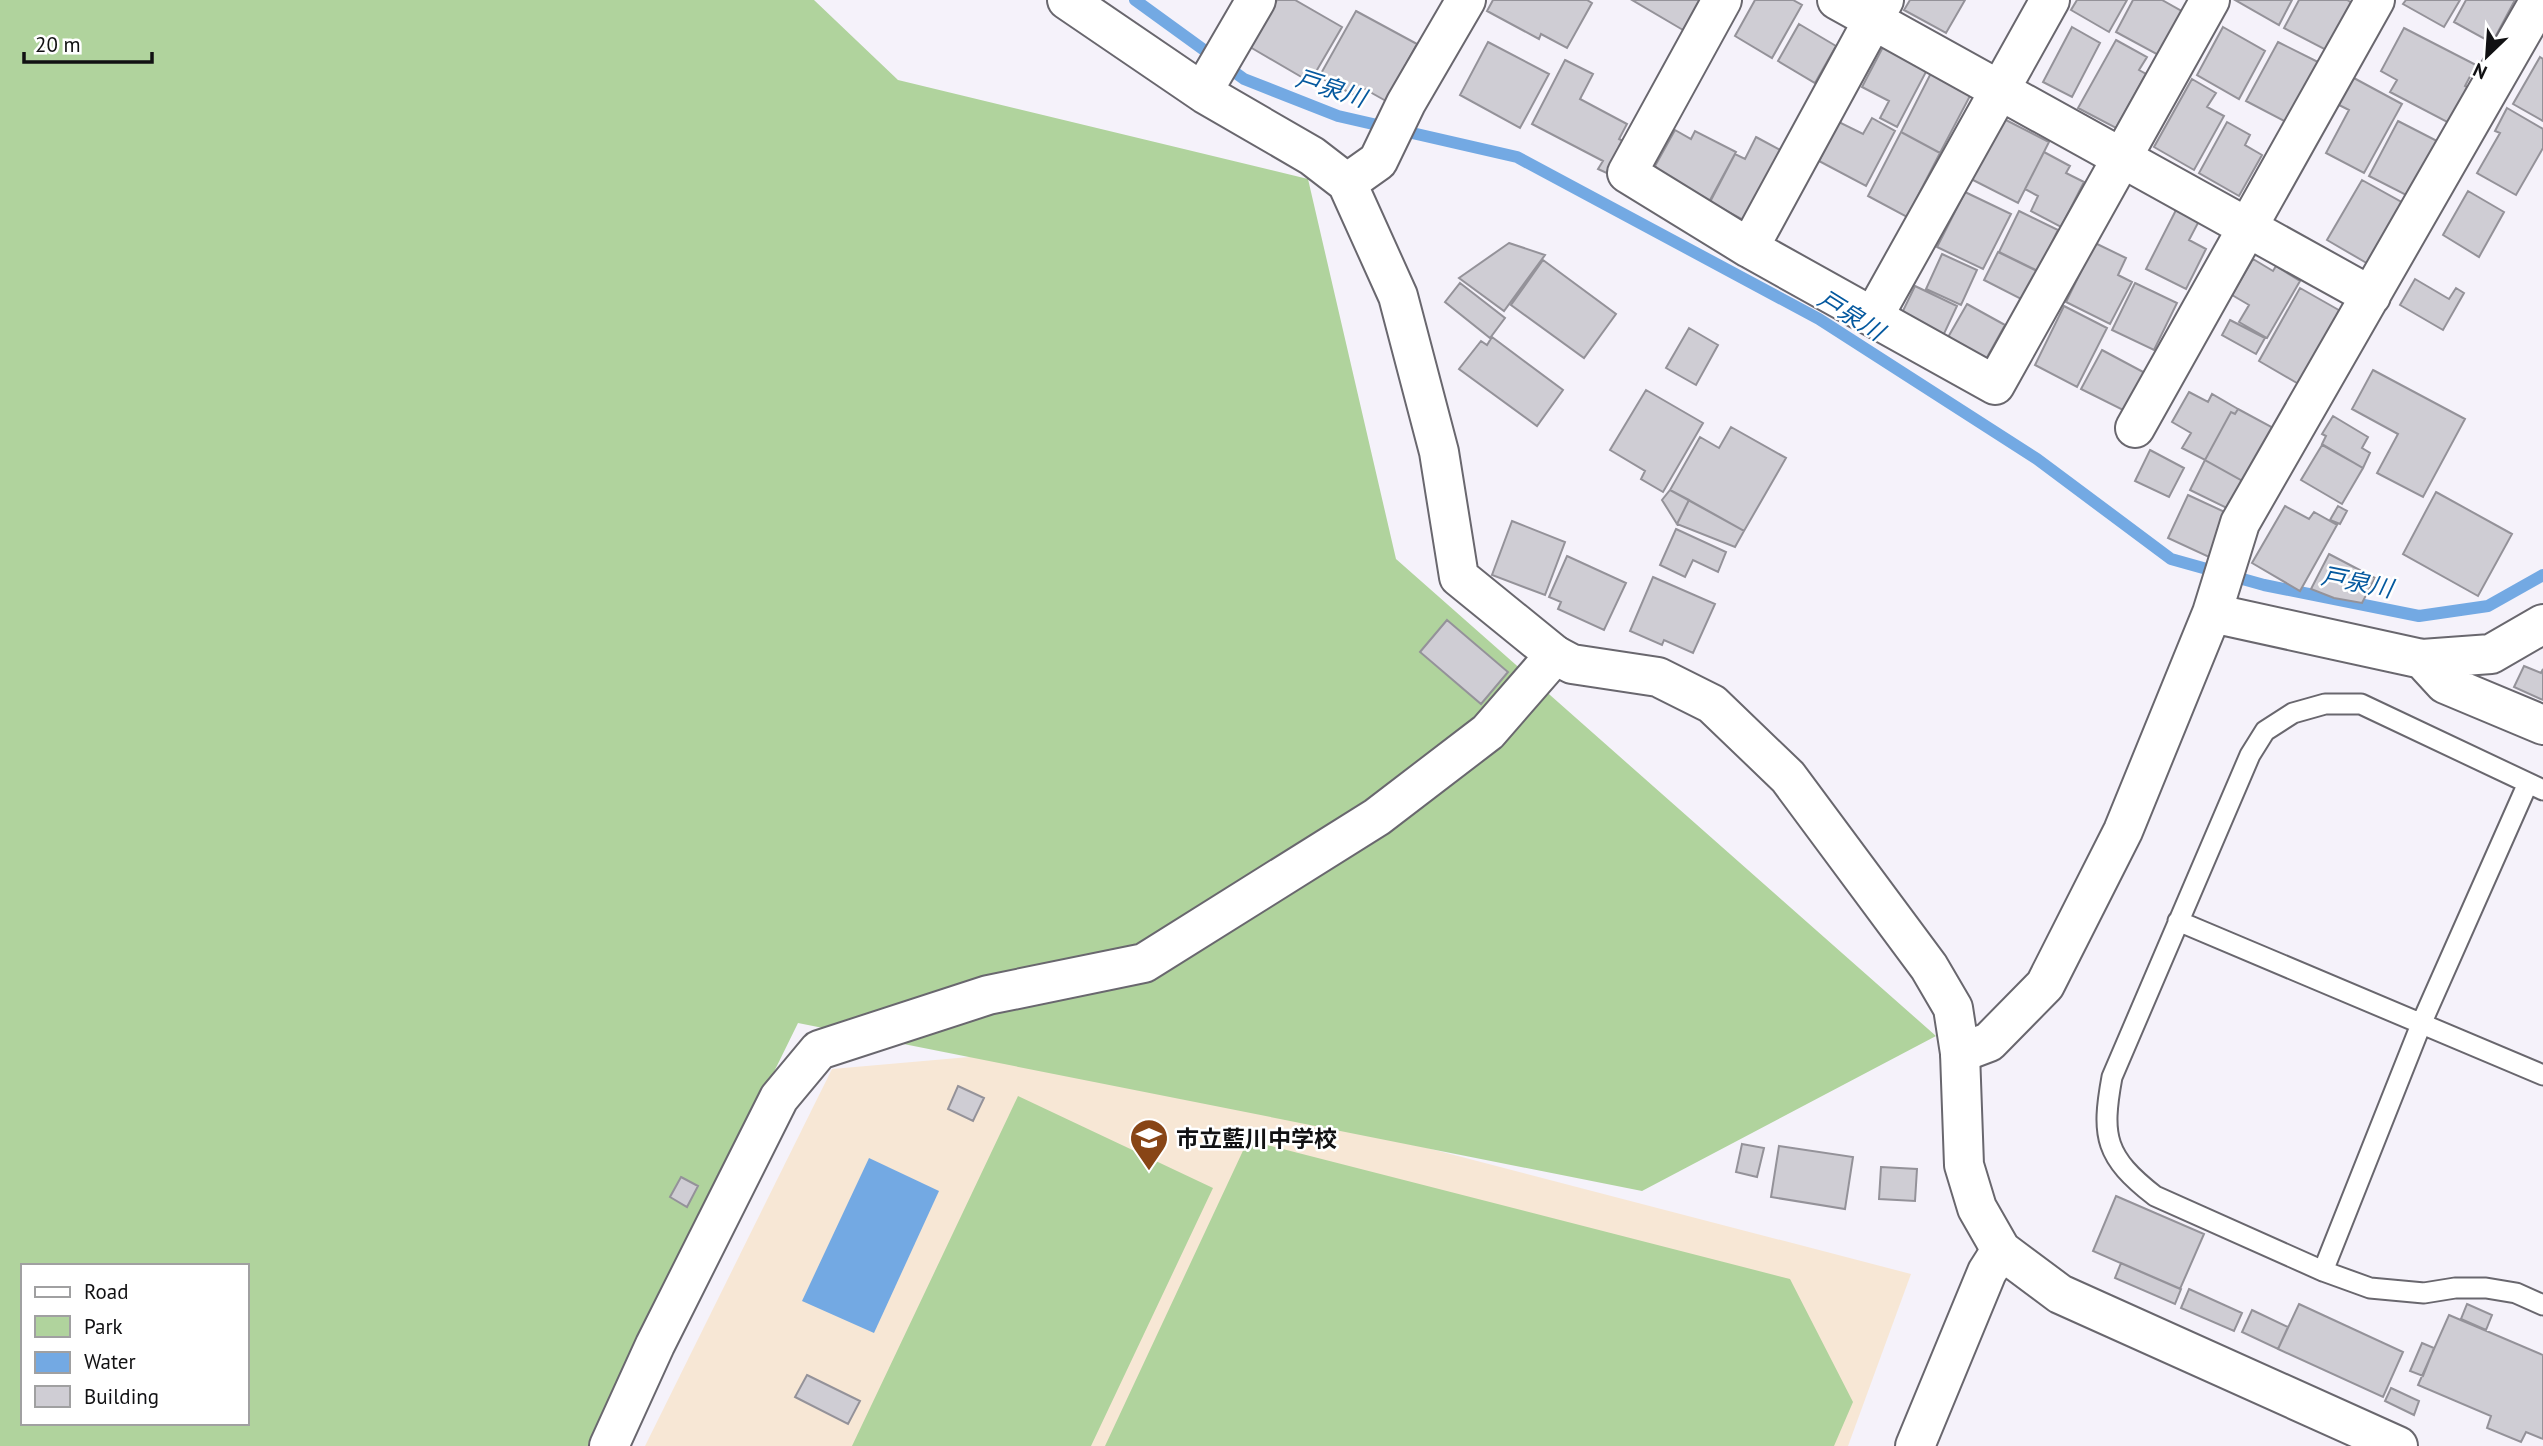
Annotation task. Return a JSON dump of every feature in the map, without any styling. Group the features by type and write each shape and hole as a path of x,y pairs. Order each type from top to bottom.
{"street":[{"path":"1067,0 1205,94 1312,156 1347,183 1398,296 1439,452 1459,577 1555,655 1572,664 1658,677 1712,704 1788,777 1929,967 1953,1008 1960,1053 1964,1165 1976,1208 2001,1250 2060,1294 2350,1437 2398,1446"},
{"path":"1205,94 1210,79 1256,0"},
{"path":"1347,183 1378,161 1406,103 1466,0"},
{"path":"1722,0 1627,173 1749,248 1995,385 2210,0"},
{"path":"1837,0 1878,10 2001,91 2371,296"},
{"path":"1873,317 2050,0"},
{"path":"2134,428 2375,0"},
{"path":"1960,1053 1989,1042 2046,985 2123,831 2212,614 2240,523 2540,0"},
{"path":"1749,248 1878,10"},
{"path":"2212,614 2422,659 2491,654 2543,624"},
{"path":"608,1446 655,1345 779,1098 819,1050 988,995 1144,963 1377,817 1488,732 1555,655"},
{"path":"2422,659 2445,684 2543,724"},
{"path":"1915,1446 1987,1272 2001,1250"}],"lane":[{"path":"2323,1271 2422,1022 2535,787 2361,704 2325,704 2293,713 2265,731 2250,755 2112,1077 2105,1115 2108,1144 2133,1178 2155,1196 2323,1271 2370,1288 2424,1293 2455,1288 2486,1288 2516,1293 2543,1305"},
{"path":"2178,921 2543,1075"}],"shaded area":[{"name":"市立藍川中学校","path":"1051,1050 1911,1274 1848,1446 645,1446 832,1069"}],"green space":[{"path":"0,0 814,0 898,80 1308,179 1396,559 1936,1036 1642,1191 798,1023 590,1446 0,1446"},
{"path":"1018,1096 1213,1188 1091,1446 852,1446"},
{"path":"1248,1140 1790,1279 1853,1402 1834,1446 1105,1446"}],"water":[{"path":"869,1158 939,1191 874,1333 802,1301"}],"building":[{"path":"1277,0 1295,0 1342,27 1310,82 1250,47"},
{"path":"1493,0 1587,0 1592,3 1567,48 1541,34 1539,39 1487,11"},
{"path":"1632,0 1701,0 1683,30"},
{"path":"1755,0 1793,0 1802,5 1772,58 1735,36"},
{"path":"1910,0 1965,0 1946,33 1904,10"},
{"path":"2077,0 2127,0 2109,32 2071,10"},
{"path":"2133,0 2162,0 2185,13 2162,57 2116,32"},
{"path":"2235,0 2292,0 2279,25"},
{"path":"2299,0 2347,0 2356,5 2330,52 2284,28"},
{"path":"2406,0 2460,0 2444,27 2403,4"},
{"path":"2466,0 2515,0 2492,43 2454,22"},
{"path":"1356,11 1417,44 1386,101 1361,87 1356,96 1319,77"},
{"path":"1799,24 1836,46 1815,83 1778,61"},
{"path":"2072,27 2100,43 2072,97 2043,82"},
{"path":"2223,27 2265,51 2239,99 2197,75"},
{"path":"2404,28 2476,65 2465,86 2470,88 2451,124 2390,92 2397,80 2381,71"},
{"path":"2116,40 2147,57 2139,70 2146,74 2116,128 2078,108"},
{"path":"1488,42 1549,74 1520,128 1460,95"},
{"path":"2278,42 2318,62 2286,122 2246,101"},
{"path":"1883,47 1927,70 1897,127 1880,118 1889,101 1862,87"},
{"path":"2540,57 2543,59 2543,121 2513,104"},
{"path":"1565,60 1593,74 1580,99 1627,124 1619,139 1627,143 1611,175 1598,169 1603,161 1532,124"},
{"path":"1931,73 1971,94 1940,153 1901,132"},
{"path":"2352,77 2402,104 2364,173 2326,153 2349,110 2337,104"},
{"path":"2192,79 2216,93 2207,107 2224,116 2194,170 2154,147"},
{"path":"2507,108 2543,129 2543,148 2516,195 2477,173 2500,133 2495,131"},
{"path":"1872,118 1895,131 1866,186 1819,161 1839,122 1863,134"},
{"path":"2002,118 2049,142 2018,203 1971,179"},
{"path":"2398,121 2437,141 2408,196 2369,176"},
{"path":"2227,122 2250,135 2245,145 2262,155 2239,196 2199,173"},
{"path":"1675,130 1691,139 1695,131 1736,152 1709,202 1671,182 1655,166"},
{"path":"1901,132 1940,153 1907,217 1868,196"},
{"path":"1756,137 1782,151 1745,221 1710,202 1735,154 1745,159"},
{"path":"2044,152 2070,166 2066,173 2084,182 2061,227 2031,211 2038,196 2025,189"},
{"path":"2362,180 2405,204 2370,265 2327,240"},
{"path":"2468,191 2504,212 2479,257 2443,235"},
{"path":"1965,192 2011,214 1983,269 1937,247"},
{"path":"2176,210 2199,221 2189,240 2206,249 2186,289 2146,269"},
{"path":"2019,211 2058,230 2038,271 1999,252"},
{"path":"1509,243 1545,255 1504,311 1459,278"},
{"path":"2095,243 2126,258 2118,275 2132,282 2110,324 2066,302"},
{"path":"1998,252 2037,271 2023,300 1984,280"},
{"path":"1942,254 1977,270 1961,305 1926,289"},
{"path":"2253,259 2273,271 2276,266 2300,281 2267,338 2239,322 2249,305 2232,295"},
{"path":"1543,260 1616,314 1584,358 1511,305"},
{"path":"2415,279 2449,299 2456,288 2464,293 2443,330 2400,305"},
{"path":"1460,283 1505,318 1490,338 1445,302"},
{"path":"2135,283 2177,303 2154,350 2112,330"},
{"path":"1915,286 1957,306 1942,338 1900,317"},
{"path":"2300,288 2344,313 2302,386 2259,361"},
{"path":"1967,304 2005,325 1985,361 1947,339"},
{"path":"2064,306 2107,328 2077,387 2035,365"},
{"path":"2230,320 2265,338 2256,354 2222,335"},
{"path":"1689,328 1718,345 1696,385 1666,368"},
{"path":"1492,337 1563,390 1537,426 1459,369 1481,341 1487,345"},
{"path":"2102,350 2145,373 2125,411 2081,389"},
{"path":"2373,370 2465,419 2423,497 2377,473 2398,434 2352,409"},
{"path":"1646,390 1703,423 1663,492 1641,479 1645,471 1610,450"},
{"path":"2189,392 2208,402 2212,394 2238,409 2235,414 2231,412 2205,460 2182,448 2191,433 2172,422"},
{"path":"2238,409 2279,431 2246,483 2205,460 2231,412 2235,414"},
{"path":"2333,416 2368,437 2362,448 2370,453 2363,468 2322,444 2326,436 2322,434"},
{"path":"1731,427 1786,458 1744,531 1670,490 1700,437 1719,448"},
{"path":"2322,445 2363,468 2342,504 2301,480"},
{"path":"2150,450 2184,468 2169,497 2135,481"},
{"path":"2205,460 2246,483 2233,511 2190,490"},
{"path":"1670,490 1689,500 1677,524 1662,500"},
{"path":"2436,492 2512,534 2478,596 2403,554"},
{"path":"2188,495 2229,514 2209,557 2168,538"},
{"path":"1689,500 1744,531 1735,547 1677,524"},
{"path":"2285,506 2309,519 2314,512 2337,525 2300,591 2252,563"},
{"path":"2338,506 2347,511 2340,524 2330,520"},
{"path":"1512,521 1565,542 1545,595 1492,575"},
{"path":"1676,529 1726,552 1718,572 1693,560 1685,577 1660,565"},
{"path":"2329,554 2375,578 2362,603 2334,598 2311,589"},
{"path":"1567,556 1626,583 1604,630 1558,609 1561,602 1549,597"},
{"path":"1653,577 1715,604 1693,653 1664,640 1662,645 1630,631"},
{"path":"1447,620 1508,672 1481,704 1420,652"},
{"path":"2524,666 2541,673 2543,669 2543,700 2514,687"},
{"path":"958,1086 984,1098 973,1121 948,1109"},
{"path":"1742,1144 1764,1148 1757,1177 1736,1172"},
{"path":"1779,1146 1853,1157 1845,1209 1771,1197"},
{"path":"1881,1167 1917,1169 1915,1201 1879,1199"},
{"path":"681,1177 698,1186 687,1207 670,1197"},
{"path":"2116,1196 2204,1234 2180,1289 2093,1251"},
{"path":"2121,1263 2181,1289 2175,1304 2115,1278"},
{"path":"2189,1289 2242,1313 2234,1331 2181,1308"},
{"path":"2299,1304 2403,1352 2383,1397 2278,1349"},
{"path":"2467,1304 2492,1315 2486,1330 2461,1319"},
{"path":"2252,1310 2288,1327 2278,1349 2242,1332"},
{"path":"2449,1315 2543,1355 2543,1439 2526,1432 2521,1442 2487,1428 2491,1416 2418,1385"},
{"path":"2422,1343 2434,1348 2423,1376 2410,1371"},
{"path":"807,1375 860,1401 848,1424 795,1397"},
{"path":"2391,1388 2419,1401 2414,1415 2385,1401"}],"waterway":[{"name":"戸泉川","path":"1135,0 1244,79 1338,116 1517,157 1819,319 2037,459 2171,559 2264,585 2419,616 2488,606 2543,575"}],"place":[{"name":"市立藍川中学校","path":"1149,1172"}]}
